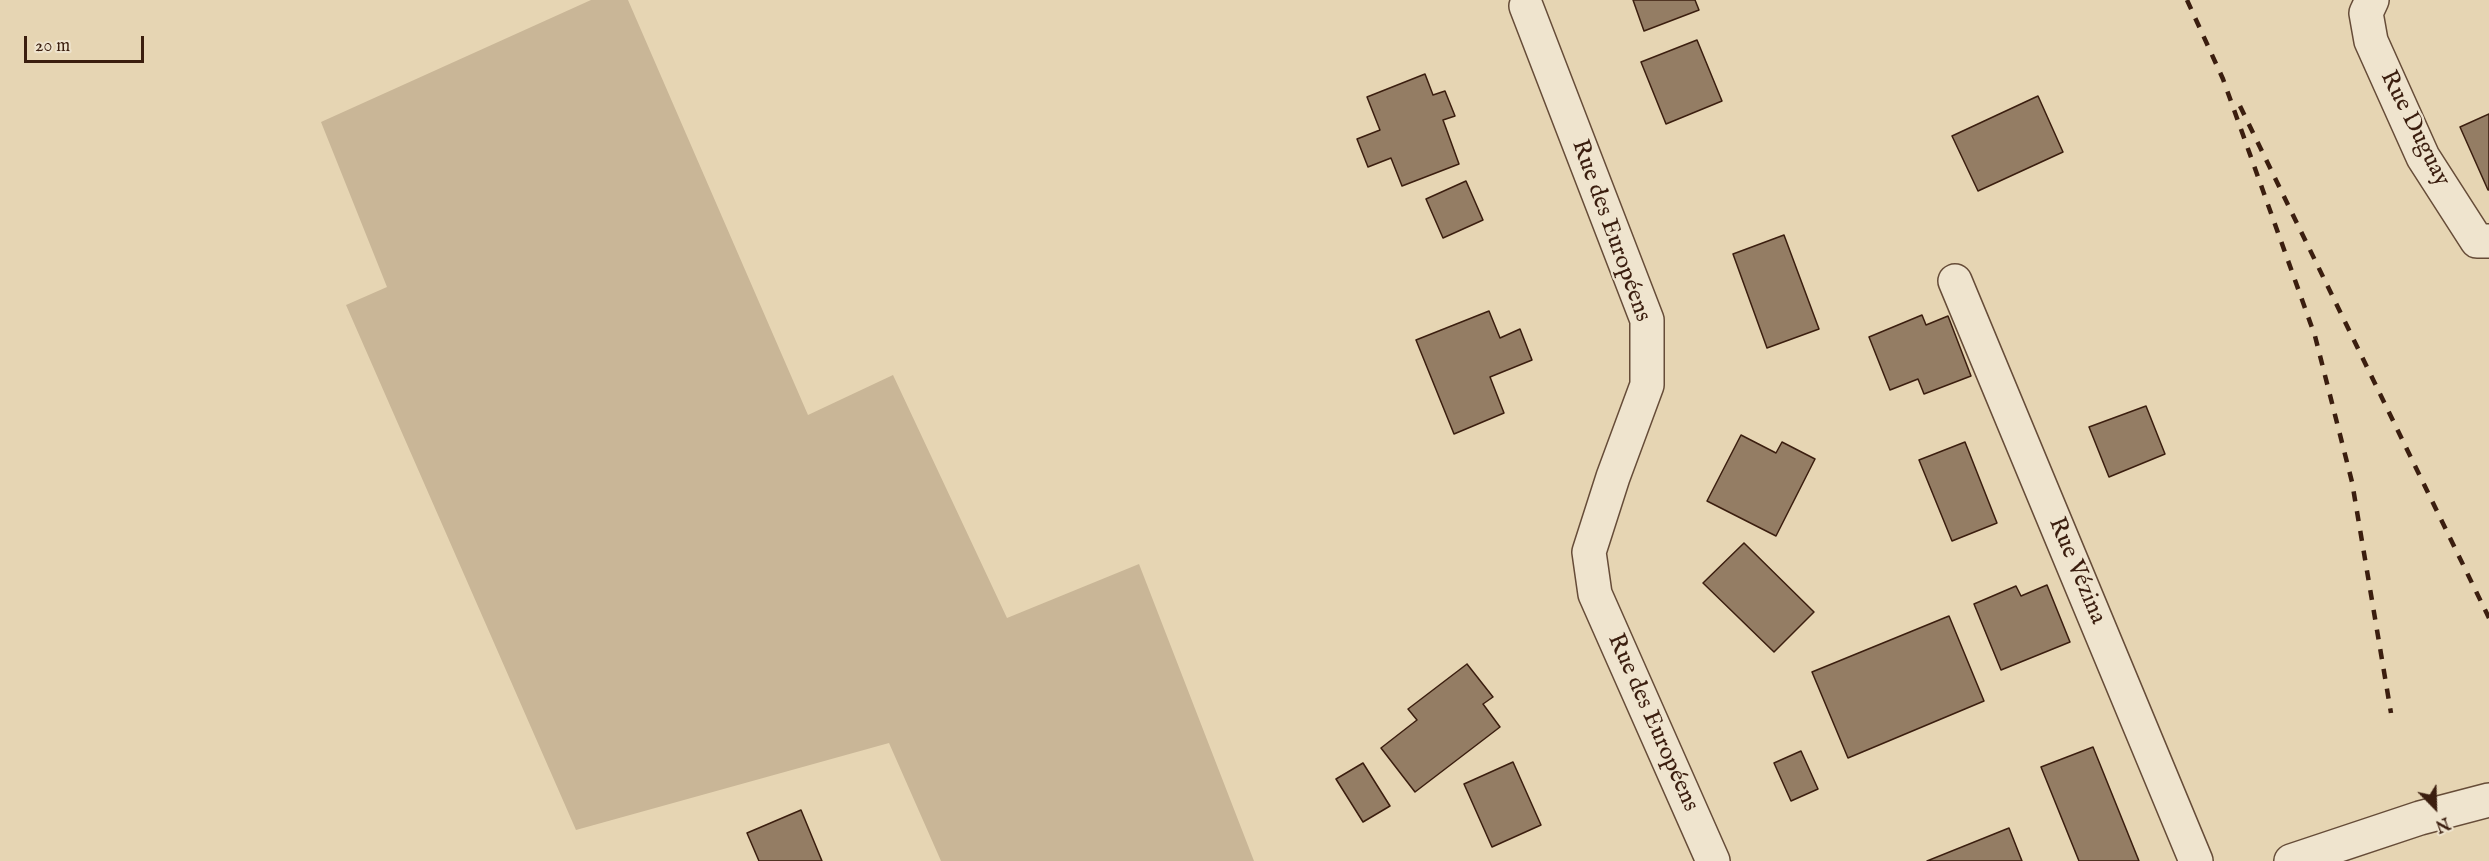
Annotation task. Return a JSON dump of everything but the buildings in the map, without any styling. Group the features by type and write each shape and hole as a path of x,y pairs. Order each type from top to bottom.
{"street":[{"name":"Rue Duguay","path":"2372,0 2366,13 2371,41 2423,157 2477,241 2489,241"},
{"name":"Rue des Européens","path":"1526,6 1647,320 1647,385 1613,477 1589,552 1595,594 1713,861"},
{"name":"Rue Vézina","path":"1955,281 2196,861"},
{"path":"2291,861 2420,818 2489,800"}],"shaded area":[{"path":"591,0 628,0 808,415 893,375 1007,618 1139,564 1254,861 941,861 889,743 576,830 346,305 387,287 321,122"}],"railway":[{"path":"2187,0 2223,79 2315,336 2352,482 2391,713"},
{"path":"2240,106 2489,618"}]}
